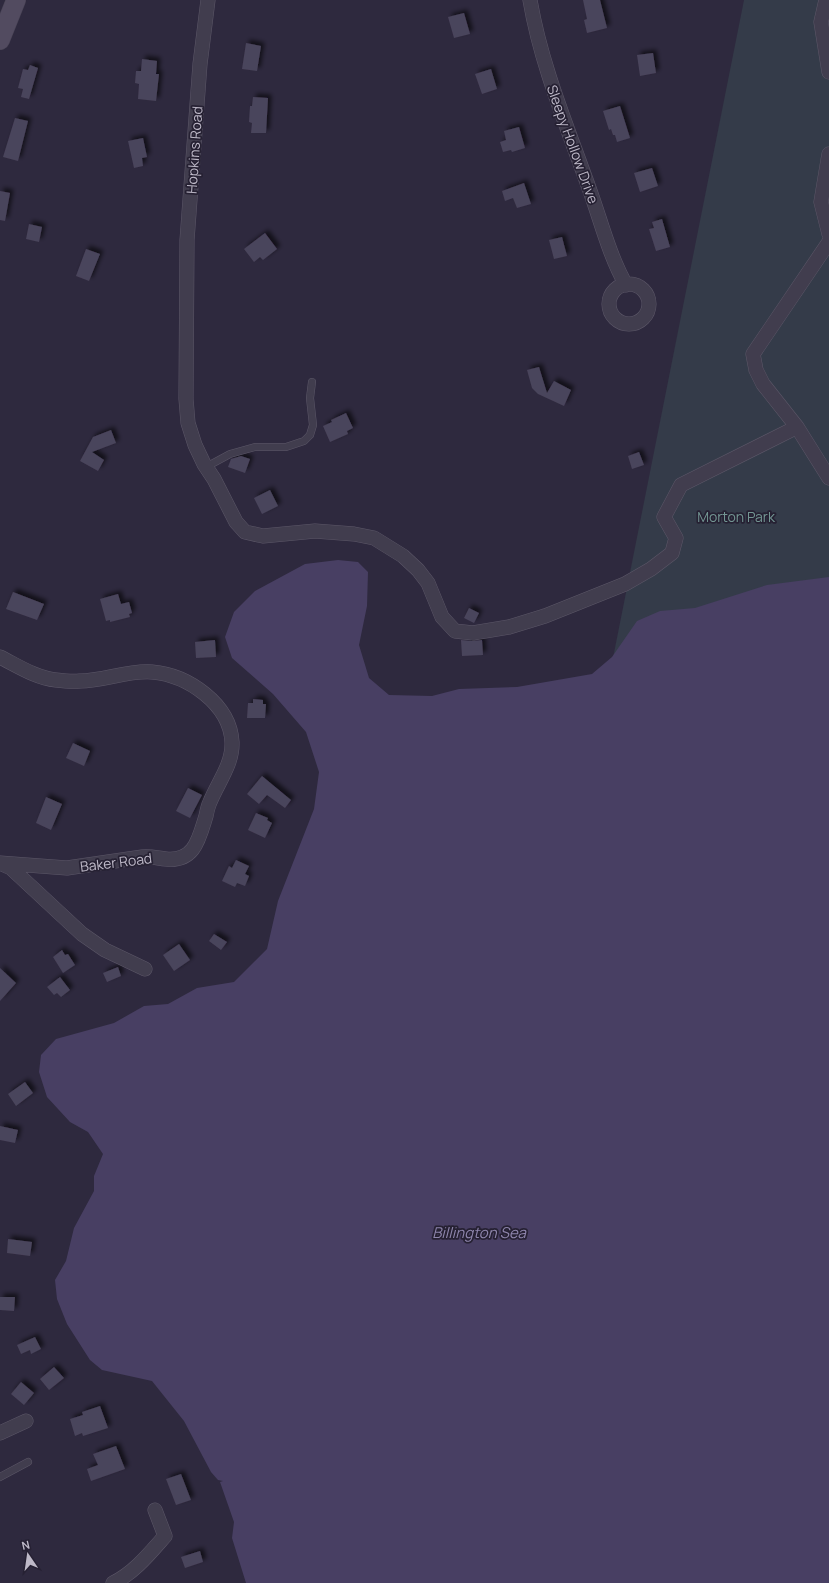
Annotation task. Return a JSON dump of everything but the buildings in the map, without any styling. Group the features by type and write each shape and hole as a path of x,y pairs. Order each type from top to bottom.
{"main road":[{"path":"0,40 16,0"}],"street":[{"name":"Hopkins Road","path":"208,0 200,64 187,240 186,376 188,423 195,445 206,467 214,479 236,522 245,532 263,536 315,531 354,534 374,538 403,556 418,570 428,583 442,617 455,631 473,633 508,628 545,616 625,584 651,569 672,553 676,538 664,517 681,485 797,427"},
{"name":"Sleepy Hollow Drive","path":"530,0 535,32 547,71 616,268 626,285"},
{"path":"826,0 821,22 829,72"},
{"path":"829,154 821,202 829,234"},
{"path":"829,242 753,354 756,370 764,384 797,427 829,478"},
{"name":"Baker Road","path":"0,657 34,674 54,680 80,682 136,672 152,672 169,676 189,684 206,695 218,706 225,716 232,743 230,762 210,801 199,840 188,854 178,859 166,859 152,856 67,868 1,864"},
{"path":"1,864 11,868 82,934 105,950 146,969"},
{"path":"0,1433 26,1421"},
{"path":"113,1583 122,1579 145,1559 165,1536 155,1510"}],"lane":[{"path":"206,467 230,454 255,447 286,447 304,441 310,435 313,425 310,398 312,382"},
{"path":"0,1476 28,1462"}],"green space":[{"name":"Morton Park","path":"744,0 829,0 829,589 610,673"}],"water":[{"name":"Billington Sea","path":"338,560 358,562 368,572 367,606 359,645 369,678 389,695 432,696 459,689 517,687 592,674 612,657 637,621 660,611 695,608 767,585 829,577 829,1583 246,1583 232,1538 234,1522 220,1482 223,1481 218,1480 211,1472 184,1421 152,1381 102,1370 90,1360 67,1324 57,1299 55,1280 66,1261 74,1228 94,1191 94,1176 103,1154 88,1132 70,1122 47,1097 39,1072 41,1055 56,1039 114,1023 144,1006 168,1004 197,988 234,982 267,949 278,901 314,809 319,772 306,732 273,694 232,658 225,637 234,612 255,591 305,564"}]}
